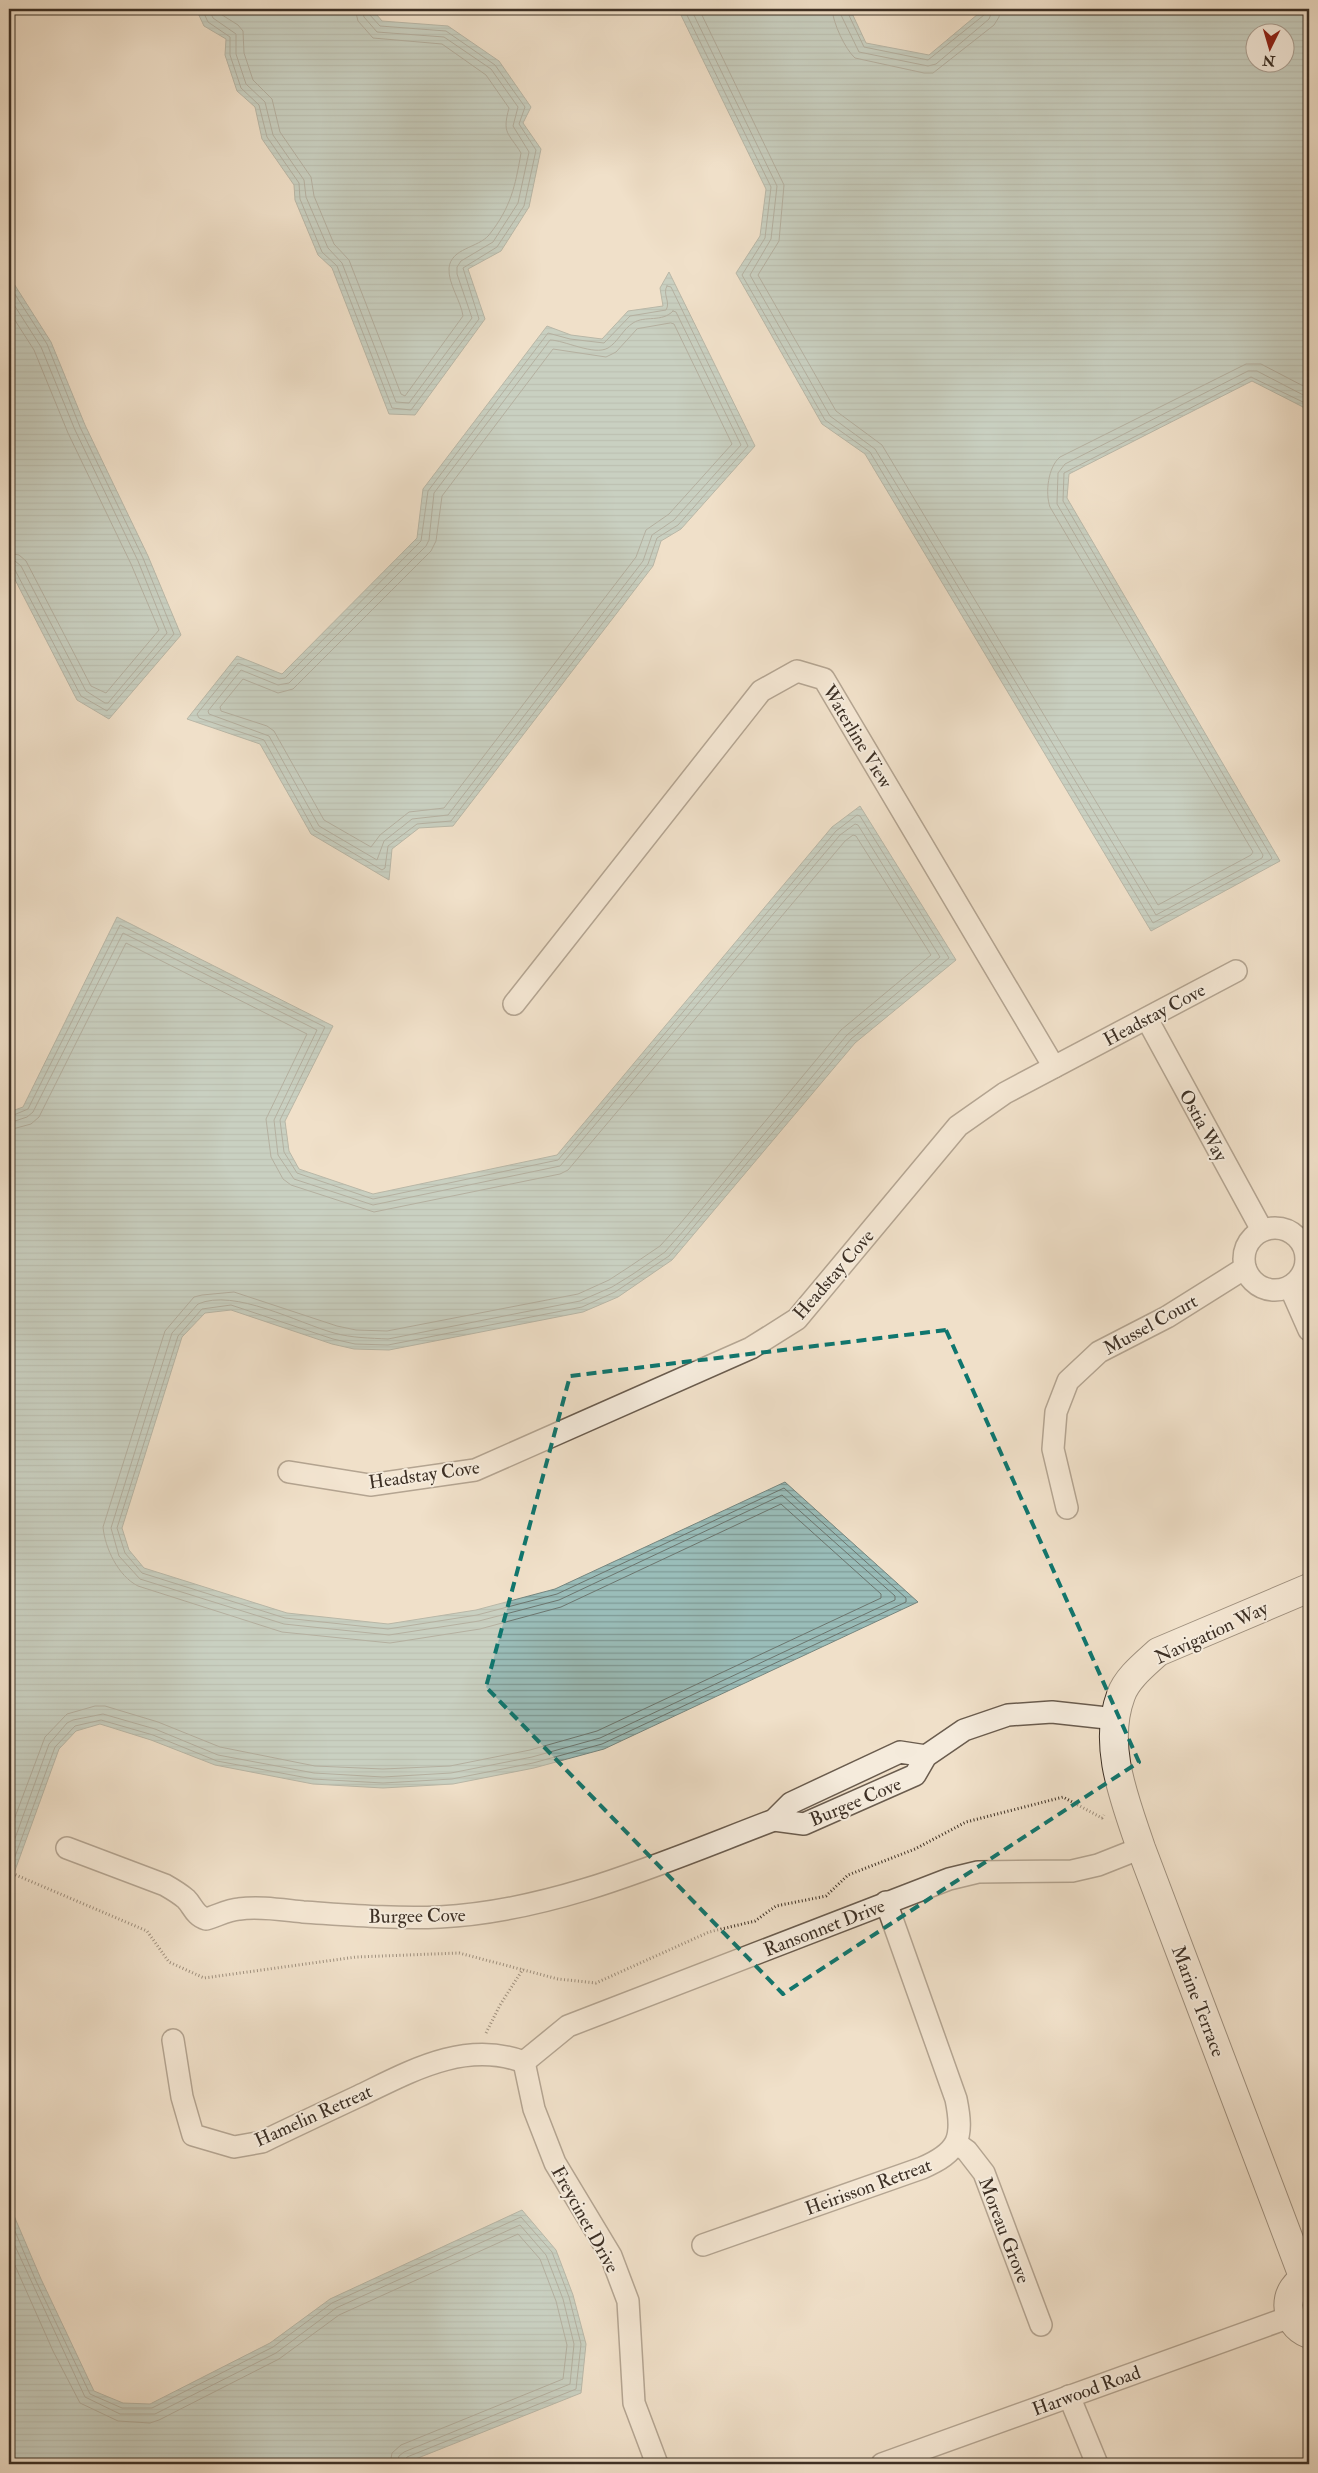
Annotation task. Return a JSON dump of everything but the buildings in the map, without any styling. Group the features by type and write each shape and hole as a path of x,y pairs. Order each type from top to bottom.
{"street":[{"name":"Waterline View","path":"514,1004 761,691 797,671 824,679 1054,1067"},
{"name":"Headstay Cove","path":"289,1472 370,1485 475,1470 751,1348 797,1319 958,1126 1005,1093 1236,971"},
{"name":"Ostia Way","path":"1147,1019 1262,1230"},
{"path":"1272,1227 1290,1230 1306,1242 1307,1257 1305,1271 1299,1280 1290,1287 1279,1290 1264,1288 1251,1278 1245,1268 1246,1246 1262,1230 1272,1227"},
{"name":"Mussel Court","path":"1067,1508 1053,1449 1056,1412 1068,1381 1099,1352 1167,1317 1245,1268"},
{"path":"1290,1287 1309,1330"},
{"name":"Navigation Way","path":"1116,1719 1121,1694 1138,1671 1158,1652 1309,1588"},
{"name":"Burgee Cove","path":"67,1848 165,1885 188,1901 198,1915 206,1919 230,1910 251,1908 374,1917 440,1917 521,1906 600,1886 774,1820 792,1802 900,1752 926,1756 964,1730 1008,1714 1052,1712 1116,1719"},
{"name":"Marine Terrace","path":"1116,1719 1114,1746 1119,1782 1141,1848 1306,2278"},
{"name":"Ransonnet Drive","path":"524,2062 568,2026 948,1879 978,1872 1072,1871 1098,1865 1141,1848"},
{"path":"886,1902 956,2099 961,2122 956,2142"},
{"name":"Hamelin Retreat","path":"173,2040 182,2096 193,2135 234,2147 262,2142 429,2062 488,2054 506,2055 524,2062"},
{"name":"Freycinet Drive","path":"524,2062 534,2109 554,2163 612,2256 628,2301 634,2403 657,2464"},
{"name":"Heirisson Retreat","path":"703,2245 922,2168 940,2160 950,2152 956,2142"},
{"name":"Moreau Grove","path":"956,2142 967,2151 984,2173 1041,2325"},
{"path":"1300,2325 1288,2308 1291,2291 1306,2278"},
{"name":"Harwood Road","path":"882,2464 1069,2396 1300,2325"},
{"path":"1069,2396 1097,2464"}],"path":[{"path":"9,1872 147,1930 169,1962 204,1978 356,1957 459,1953 558,1979 596,1983 709,1932 754,1921 776,1906 826,1896 848,1875 915,1849 966,1822 1063,1797 1102,1818 1119,1782"},
{"path":"488,2054 486,2030 523,1969"}],"highlighted area":[{"path":"946,1330 1139,1762 783,1994 486,1687 570,1376"}],"water":[{"path":"196,9 372,9 382,21 448,26 499,61 531,107 523,123 541,149 529,207 501,251 468,269 485,319 415,415 389,414 332,268 318,255 295,200 294,185 262,139 255,107 237,91 225,55 226,39 204,26"},
{"path":"678,9 850,9 866,43 929,55 984,9 1309,9 1309,420 1303,407 1252,381 1069,474 1067,498 1280,861 1151,931 865,454 822,424 736,273 760,236 766,189"},
{"path":"669,272 755,446 681,529 661,541 653,566 453,826 419,828 392,849 389,880 311,834 260,744 187,719 237,656 282,674 417,538 423,489 547,326 571,335 602,339 628,311 663,306 660,288"},
{"path":"9,276 51,342 85,425 148,556 181,635 109,719 77,700 9,568"},
{"path":"860,806 956,960 855,1043 672,1260 618,1297 583,1312 389,1350 354,1349 332,1344 231,1310 205,1313 182,1337 122,1528 129,1550 144,1568 287,1613 388,1624 476,1610 555,1589 785,1482 918,1602 604,1749 534,1768 453,1784 383,1788 313,1784 215,1765 151,1740 100,1724 76,1731 59,1749 9,1887 9,1112 23,1107 117,917 333,1026 285,1121 289,1151 299,1169 373,1194 557,1155 832,827"},
{"path":"9,2204 41,2279 94,2391 123,2403 150,2404 270,2343 330,2299 522,2210 556,2250 573,2295 586,2344 581,2393 403,2464 9,2464"}]}
